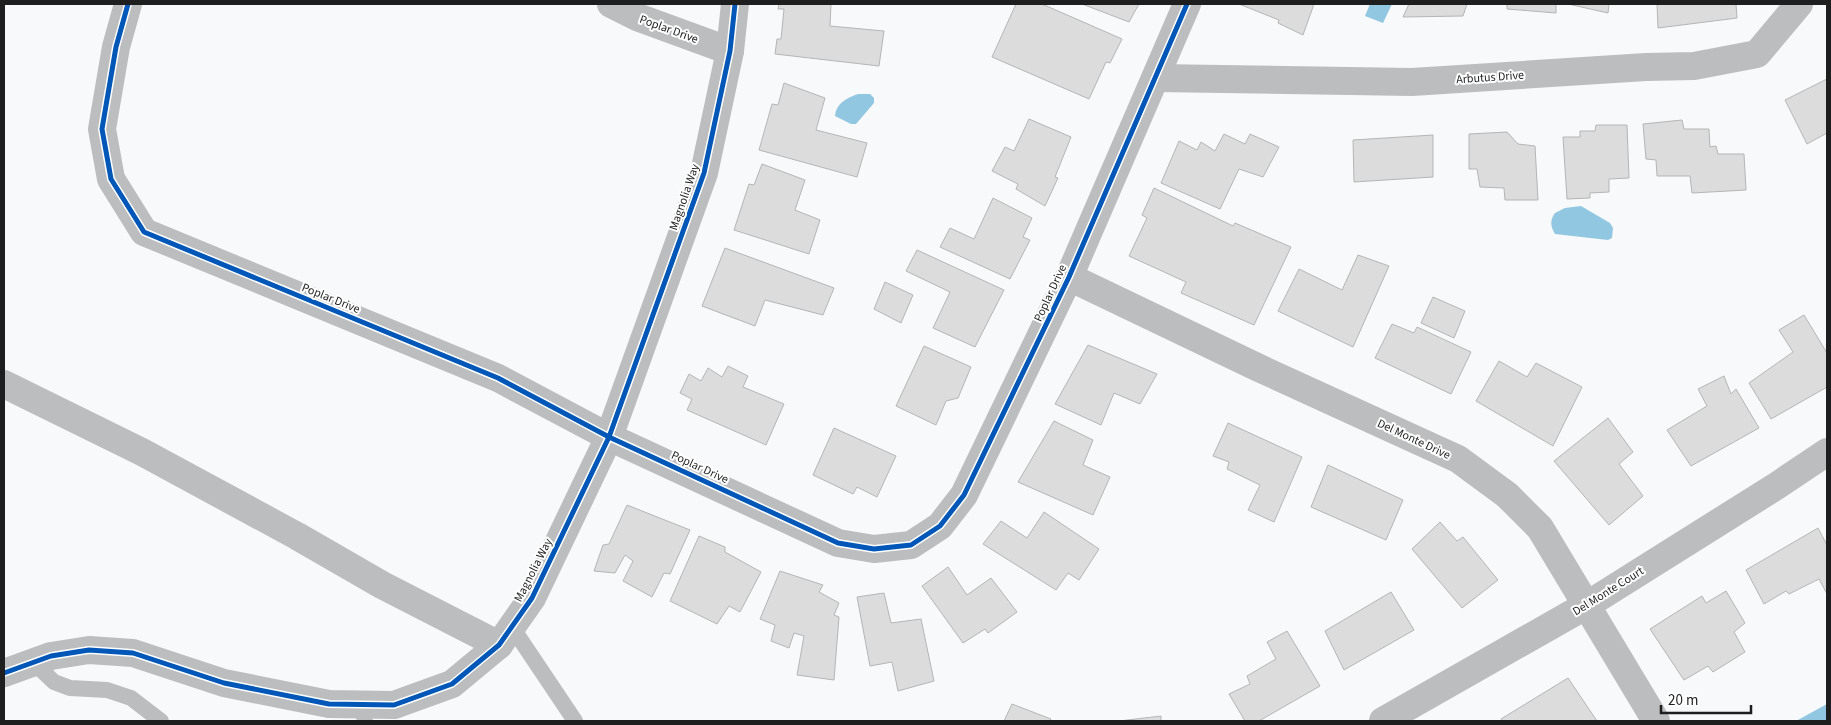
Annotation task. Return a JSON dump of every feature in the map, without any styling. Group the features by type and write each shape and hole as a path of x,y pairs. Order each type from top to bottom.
{"street":[{"name":"Poplar Drive","path":"128,4 116,47 102,129 111,179 144,232 498,378 609,437 838,543 874,549 911,545 940,526 964,495 1069,277 1187,4"},
{"name":"Poplar Drive","path":"611,4 637,17 730,50"},
{"name":"Magnolia Way","path":"4,674 51,656 89,650 133,654 224,683 329,704 363,713 394,705 452,684 505,636 532,598 609,437 704,173 730,50 735,4"},
{"name":"Arbutus Drive","path":"1156,78 1412,82 1646,67 1694,66 1757,54 1799,4"},
{"name":"Del Monte Drive","path":"1069,277 1259,368 1458,459 1507,495 1540,528 1656,721"},
{"path":"4,384 151,456 297,536 382,586 505,636"},
{"name":"Del Monte Court","path":"1383,721 1587,605 1827,452"}],"lane":[{"path":"505,636 576,721"},
{"path":"34,662 54,682 70,688 107,690 131,698 161,721"}],"water":[{"path":"1370,4 1392,4 1383,23 1365,16"},
{"path":"858,94 870,94 874,98 874,103 856,124 851,124 835,116 840,104"},
{"path":"1581,206 1610,223 1613,228 1612,238 1608,240 1555,234 1551,223 1555,213 1565,208"},
{"path":"1827,704 1827,721 1796,721"}],"building":[{"path":"779,4 831,4 830,26 884,31 879,66 775,54 777,39 781,39 784,9 778,9"},
{"path":"1016,4 1042,4 1122,39 1110,63 1106,62 1089,99 992,57"},
{"path":"1082,4 1139,4 1129,22"},
{"path":"1239,4 1314,4 1303,35 1278,23 1279,20"},
{"path":"1409,4 1467,4 1463,16 1403,17"},
{"path":"1507,4 1556,4 1556,13 1507,9"},
{"path":"1568,4 1609,4 1608,13"},
{"path":"1657,4 1736,4 1737,18 1658,28"},
{"path":"1827,79 1827,133 1807,144 1785,100"},
{"path":"784,83 825,98 816,130 867,143 857,177 759,150 772,104 778,105"},
{"path":"1029,119 1071,137 1055,177 1058,178 1045,206 1016,189 1018,184 992,171 1005,147 1014,151"},
{"path":"1682,120 1684,129 1709,129 1710,147 1716,146 1718,154 1744,154 1746,190 1692,193 1690,176 1657,176 1656,160 1646,159 1643,124"},
{"path":"1596,125 1627,125 1629,178 1609,179 1609,192 1590,193 1590,198 1567,199 1563,137 1580,137 1580,131 1595,131"},
{"path":"1507,132 1518,144 1535,146 1538,200 1505,200 1504,188 1480,187 1477,169 1469,169 1469,134"},
{"path":"1224,134 1245,144 1250,134 1279,147 1263,177 1239,169 1220,209 1161,183 1179,141 1197,150 1201,142 1215,151"},
{"path":"1433,135 1433,177 1354,182 1353,140"},
{"path":"762,164 805,180 795,210 820,220 809,254 734,230 749,184 754,185"},
{"path":"1154,188 1233,226 1235,223 1291,247 1254,325 1181,293 1186,282 1129,256 1147,218 1142,215"},
{"path":"993,198 1032,218 1023,237 1030,240 1010,279 940,247 950,228 974,239"},
{"path":"725,248 834,288 823,315 765,300 755,326 702,306"},
{"path":"917,250 1004,290 975,347 933,328 950,292 906,271"},
{"path":"1358,255 1389,266 1353,347 1278,311 1299,269 1342,290"},
{"path":"885,282 913,295 901,323 874,309"},
{"path":"1433,297 1465,311 1454,338 1421,323"},
{"path":"1804,315 1827,353 1827,387 1771,419 1749,383 1793,352 1779,330"},
{"path":"1392,324 1414,333 1417,327 1471,352 1451,394 1375,358"},
{"path":"1088,345 1157,374 1140,404 1114,393 1101,425 1055,404"},
{"path":"924,346 971,367 958,398 946,401 936,425 896,406"},
{"path":"1499,361 1527,377 1536,363 1582,387 1553,446 1476,401"},
{"path":"728,366 748,376 743,387 784,404 766,445 687,410 692,399 680,393 689,374 701,381 708,368 722,377"},
{"path":"1724,376 1731,394 1736,389 1759,428 1691,466 1667,430 1707,406 1698,389"},
{"path":"1608,418 1633,452 1619,464 1643,496 1609,525 1554,461"},
{"path":"1054,421 1093,440 1083,465 1110,477 1093,515 1018,482"},
{"path":"1228,423 1302,457 1274,522 1248,510 1260,485 1227,469 1229,462 1213,456"},
{"path":"834,428 896,456 877,497 857,487 853,494 813,475"},
{"path":"1328,465 1403,500 1386,540 1311,507"},
{"path":"627,505 690,530 670,574 664,573 652,597 623,581 633,561 625,555 615,573 594,571 603,545 609,544"},
{"path":"1044,512 1099,549 1079,580 1068,573 1056,590 983,544 1001,521 1027,538"},
{"path":"1440,522 1457,541 1463,537 1498,580 1462,608 1412,549"},
{"path":"1818,528 1827,545 1827,594 1819,579 1789,594 1786,591 1764,604 1746,570"},
{"path":"699,536 725,547 725,552 761,572 740,612 729,606 717,624 670,601"},
{"path":"948,567 967,595 991,578 1017,612 988,633 985,629 963,643 922,586"},
{"path":"780,571 823,585 819,592 839,603 834,615 839,617 834,680 797,675 804,636 794,633 789,648 771,641 775,625 760,619"},
{"path":"1726,591 1745,623 1734,632 1745,652 1713,672 1708,666 1684,680 1650,629 1702,596 1706,603"},
{"path":"1391,592 1414,630 1344,670 1325,631"},
{"path":"884,593 891,623 921,619 934,681 898,691 892,662 870,666 857,597"},
{"path":"1287,631 1320,686 1259,721 1245,721 1229,694 1250,684 1247,676 1276,659 1267,642"},
{"path":"1568,678 1597,721 1502,721 1501,719"},
{"path":"1012,704 1051,719 1050,721 1004,721"},
{"path":"1161,716 1161,721 1119,721"}],"cycle path":[{"path":"128,4 116,47 102,129 111,179 144,232 498,378 609,437 838,543 874,549 911,545 940,526 964,495 1069,277 1187,4"},
{"path":"4,673 51,656 89,650 133,653 224,683 329,704 394,705 452,684 499,645 532,598 609,437 704,173 730,51 735,4"}]}
